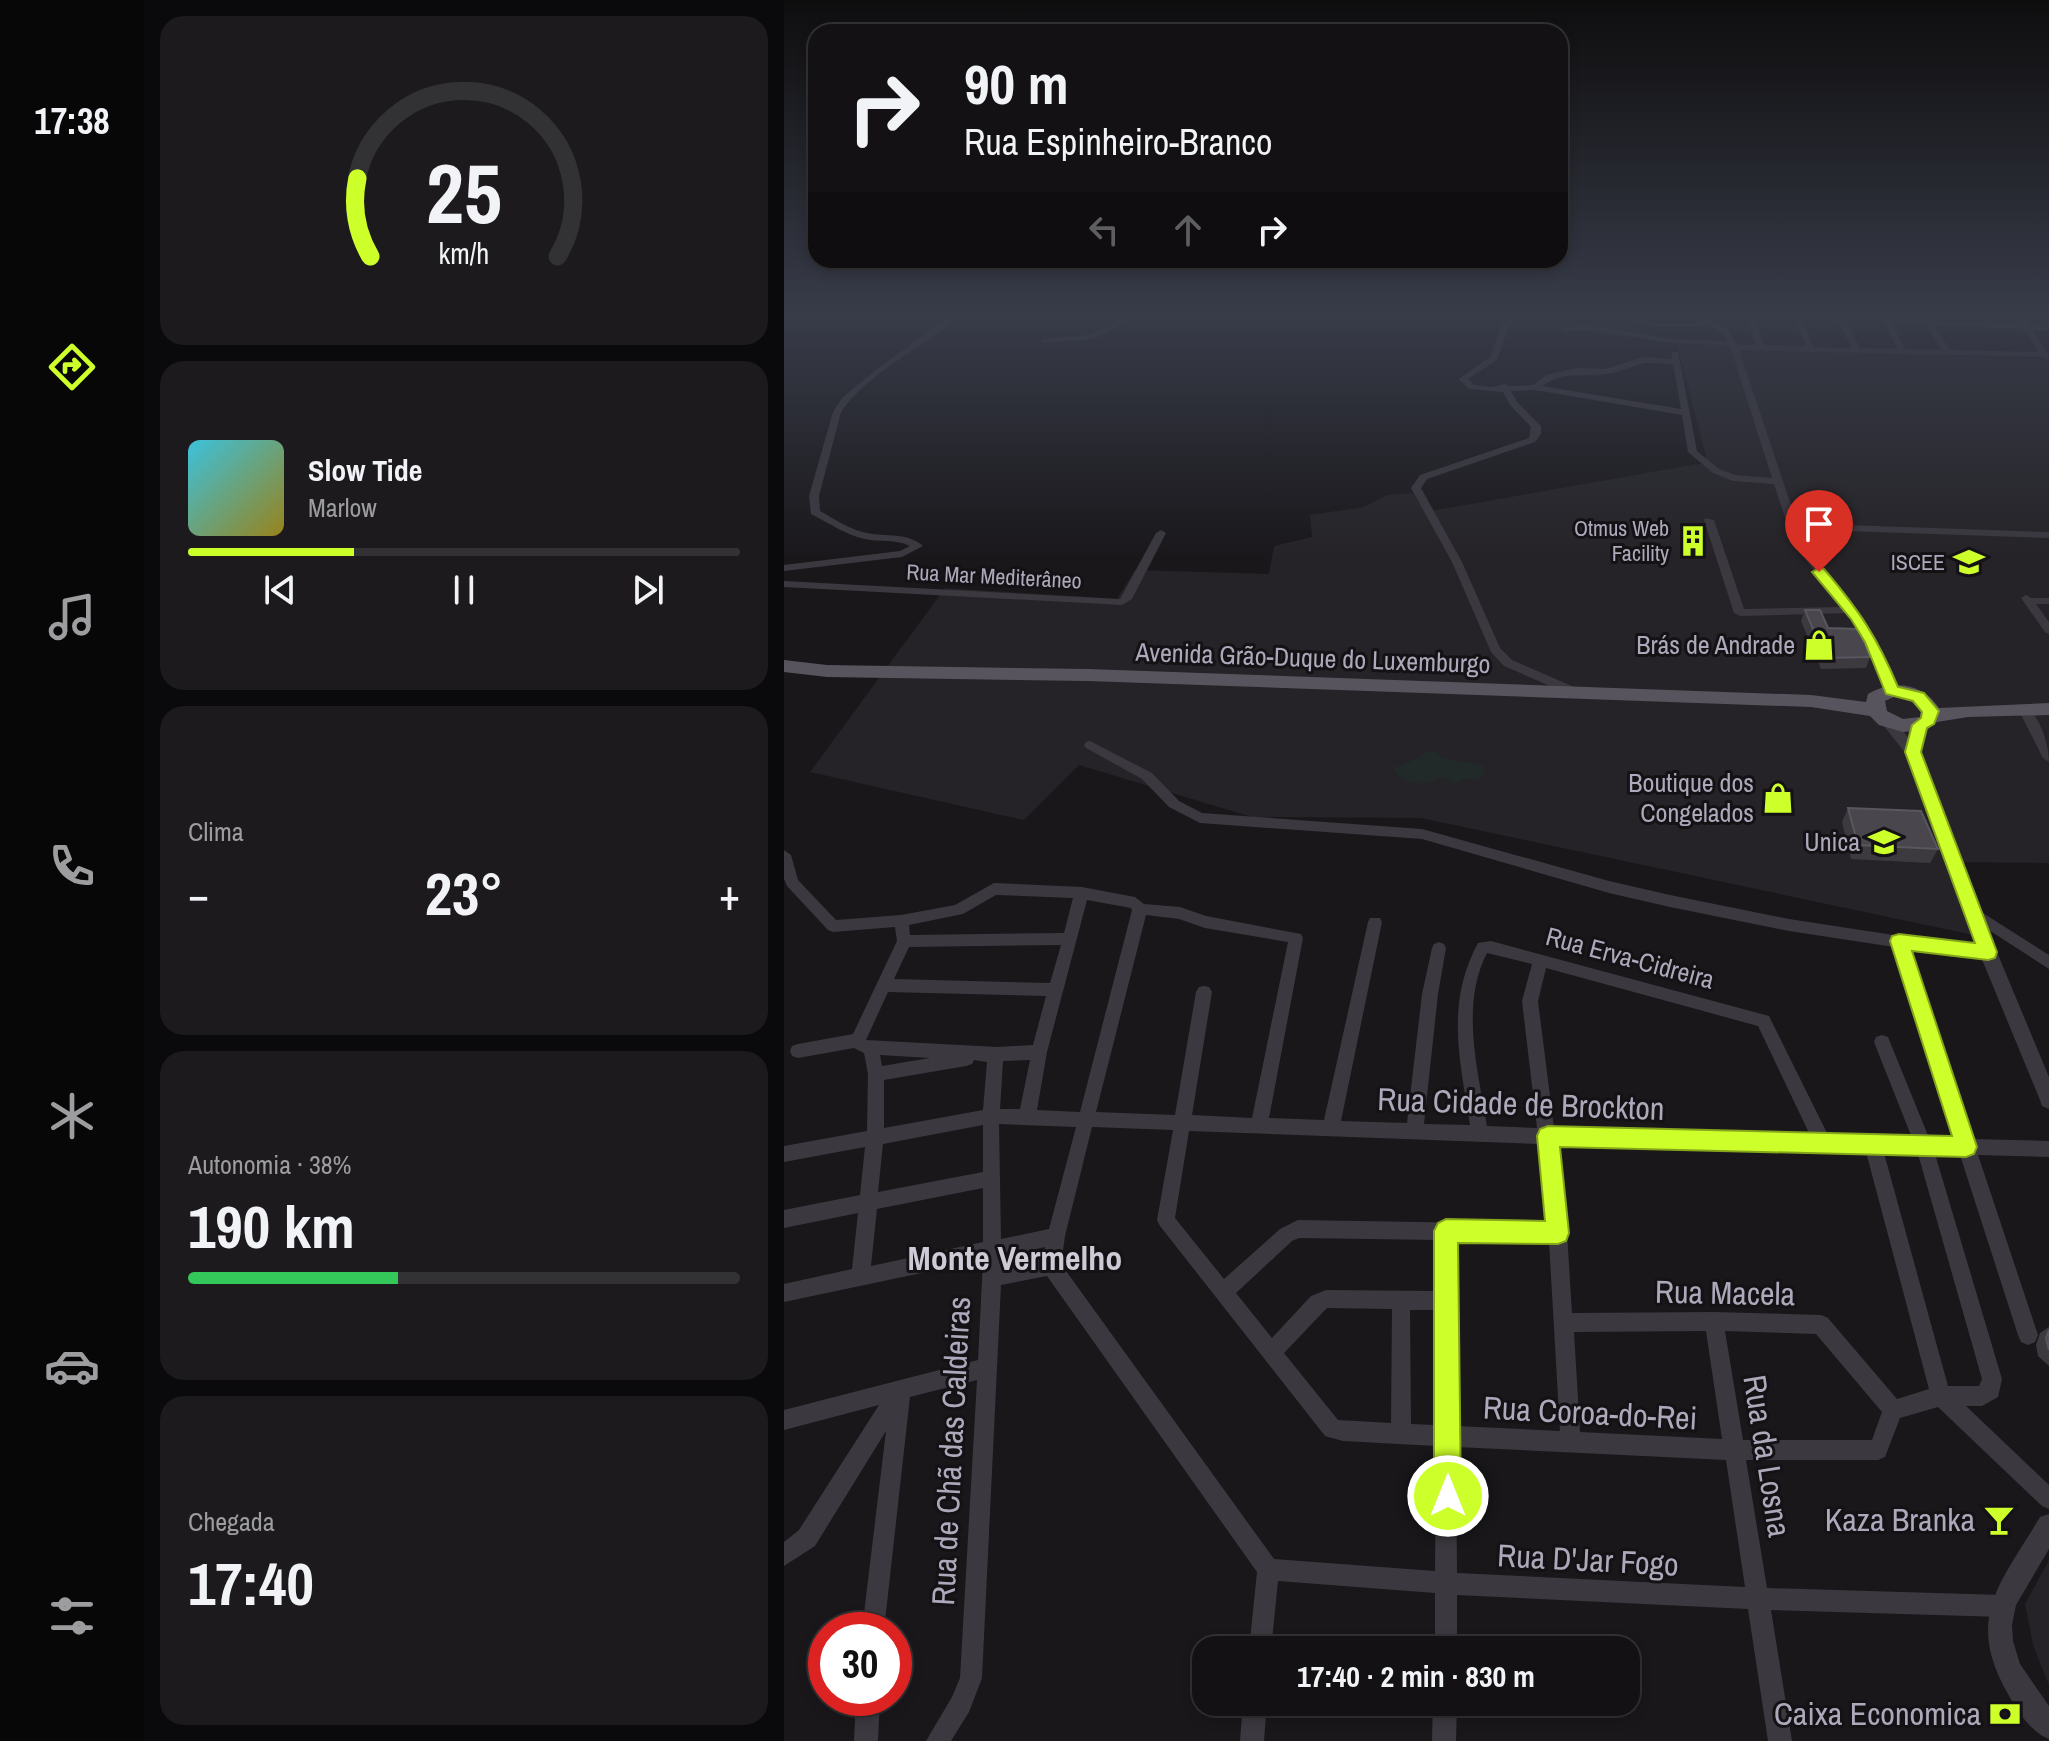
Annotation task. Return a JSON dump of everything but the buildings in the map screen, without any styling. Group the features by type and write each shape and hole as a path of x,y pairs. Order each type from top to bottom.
{"main road":[{"name":"Avenida Grão-Duque do Luxemburgo","path":"784,666 827,671 1044,674 1882,705"},
{"path":"1918,697 1928,706 1925,720"},
{"path":"1882,705 1918,697 1968,711"},
{"path":"1882,705 1902,726 1968,711 2049,709"}],"street":[{"path":"784,568 902,554 918,546 910,541 864,536 815,512 814,496 830,430 850,396"},
{"path":"1510,396 1536,426 1532,440 1423,477 1416,488 1457,562 1495,649 1508,663 1577,693"},
{"path":"1589,396 1686,413"},
{"path":"1683,396 1693,452 1700,459 1733,478 1779,481"},
{"path":"1751,396 1799,545 1872,642 1882,705 1913,752 1972,912 2049,1100"},
{"path":"1709,520 1740,613 1757,615 1850,610"},
{"path":"1796,529 1818,527 2049,535"},
{"name":"Rua Mar Mediterâneo","path":"784,584 1122,602 1127,599 1161,533"},
{"path":"2049,601 2027,600 2049,630"},
{"path":"2024,709 2049,758"},
{"path":"1913,752 1925,720"},
{"path":"1090,745 1147,776 1174,804 1200,818 1422,834 1609,887 1789,925 1988,952"},
{"path":"784,855 788,884 833,926 901,921 958,910 994,889 1082,893 1135,903 1140,909 1180,913 1205,922 1296,938 1259,1125"},
{"path":"1027,1118 1039,1052 1082,893"},
{"path":"1140,909 1056,1236 1051,1266 1268,1569 1261,1636"},
{"path":"1972,912 2049,963"},
{"path":"861,1275 875,1137 876,1074 864,1044 883,985 904,941 901,921"},
{"path":"1331,1129 1375,922"},
{"path":"904,941 1069,939"},
{"path":"1899,941 2028,1335"},
{"name":"Rua Erva-Cidreira","path":"1480,1134 1464,1029 1473,960 1483,947 1541,959 1763,1021 1822,1141"},
{"path":"1415,1131 1430,994 1439,948"},
{"path":"1541,959 1530,1001 1558,1233 1571,1443"},
{"path":"883,985 1056,990"},
{"name":"Rua Coroa-do-Rei","path":"1204,992 1166,1220 1332,1429 1733,1450 1878,1450 1893,1410"},
{"path":"1882,1042 1925,1148 1992,1379 1991,1390 1982,1396 1941,1396 1893,1410"},
{"path":"798,1051 864,1044 996,1054"},
{"path":"876,1074 996,1054 1039,1052"},
{"name":"Rua de Chã das Caldeiras","path":"940,1738 971,1678 989,1367 993,1247 991,1116 996,1054"},
{"name":"Rua Cidade de Brockton","path":"784,1154 991,1116 1480,1134 1822,1141 1925,1148 2049,1149"},
{"path":"1873,1145 1941,1396 2049,1499"},
{"path":"784,1219 992,1178"},
{"path":"1225,1291 1286,1235 1298,1229 1558,1233"},
{"path":"1446,1231 1446,1636"},
{"path":"784,1293 1056,1236"},
{"path":"992,1278 1051,1266"},
{"path":"1272,1351 1318,1303 1326,1299 1446,1301"},
{"path":"1401,1300 1401,1435"},
{"name":"Rua Macela","path":"1564,1323 1714,1321 1821,1325 1893,1410"},
{"name":"Rua da Losna","path":"1714,1321 1780,1741"},
{"path":"784,1420 989,1367"},
{"path":"784,1555 807,1538 901,1389"},
{"path":"875,1612 901,1389"},
{"path":"2049,1526 2002,1606 2000,1626 2004,1652 2014,1680 2029,1706 2049,1726"},
{"name":"Rua D'Jar Fogo","path":"1268,1569 1447,1585 1757,1600 2002,1606"},
{"path":"866,1741 867,1716"},
{"path":"1252,1741 1254,1716"},
{"path":"1444,1741 1445,1716"}],"shaded area":[{"path":"1691,396 2049,396 2049,863 1952,862 1978,936 1421,818 1252,817 1079,765 1024,820 810,772 945,588 1117,599 1135,570 1269,574 1274,546 1312,537 1310,515 1364,507 1387,495 1413,493 1425,512 1704,463 1706,456"},
{"path":"1424,752 1435,752 1443,758 1482,765 1486,772 1477,780 1464,779 1453,784 1444,777 1416,783 1403,779 1393,768 1419,758"},
{"path":"2049,1560 2049,1685 2033,1645 2025,1604"}],"place":[{"name":"Otmus Web Facility","path":"1693,541"},
{"name":"ISCEE","path":"1969,562"},
{"name":"Brás de Andrade","path":"1819,645"},
{"name":"Boutique dos Congelados","path":"1778,798"},
{"name":"Unica","path":"1884,842"},
{"name":"Kaza Branka","path":"1999,1520"},
{"name":"Caixa Economica","path":"2005,1714"}],"district":[{"name":"Monte Vermelho","path":"1015,1258"}],"route":[{"path":"1448,1496 1446,1231 1558,1233 1548,1136 1966,1147 1899,941 1959,951 1988,952 1913,752 1920,725 1928,721 1931,711 1918,697 1892,690 1872,642 1857,617 1819,572"}]}
